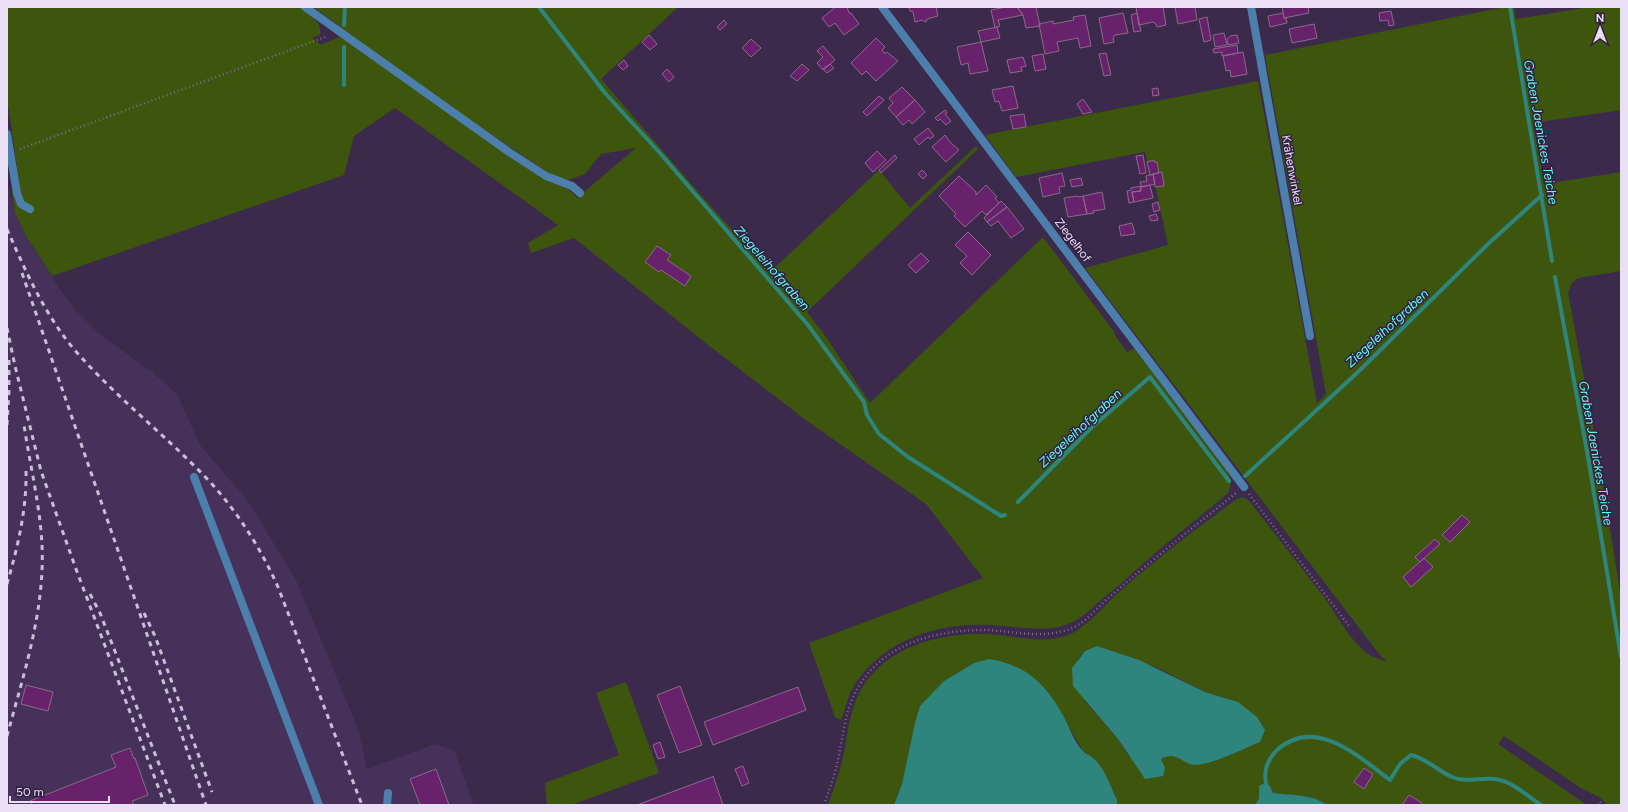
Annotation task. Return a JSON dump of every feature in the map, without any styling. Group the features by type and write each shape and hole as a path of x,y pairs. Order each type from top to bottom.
{"street":[{"path":"305,7 338,32 509,152 546,176 572,186 580,193"},
{"name":"Ziegelhof","path":"882,7 1244,487"},
{"name":"Krähenwinkel","path":"1252,7 1310,336"},
{"path":"7,134 17,193 22,204 30,209"},
{"path":"194,477 319,805"},
{"path":"387,805 388,793"}],"path":[{"path":"10,153 338,32"},
{"path":"824,805 834,777 848,711 855,695 867,674 874,666 891,653 914,641 942,633 988,630 1049,633 1064,631 1074,627 1087,619 1107,599 1244,487 1349,626"},
{"path":"1600,802 1604,805"}],"shaded area":[{"path":"7,7 300,7 317,23 320,35 312,38 321,45 339,37 346,40 531,171 570,190 577,198 636,148 601,154 585,174 563,180 550,174 405,76 314,7 678,7 601,79 699,193 770,272 879,170 910,208 976,146 978,149 807,312 826,337 870,403 1043,237 1115,333 1114,334 1127,352 1135,349 1225,468 1231,481 1229,490 1227,494 1155,553 1087,613 1071,623 1041,629 990,625 949,627 930,631 893,647 877,659 863,674 851,691 841,720 835,717 809,643 983,578 926,504 807,421 707,344 574,238 531,253 528,243 558,225 395,108 354,136 344,175 52,276 26,236 15,213 11,186 16,199 22,201 7,99"},
{"path":"1505,7 1514,7 1516,19 1589,7 1621,7 1621,110 1533,123 1544,184 1621,172 1621,271 1578,278 1572,283 1568,293 1598,453 1621,598 1621,805 1608,805 1599,797 1579,787 1504,736 1498,744 1587,805 1327,805 1321,801 1308,797 1273,793 1270,786 1259,786 1259,798 1255,805 1117,805 1117,800 1101,768 1093,758 1083,751 1052,698 974,663 944,681 906,765 902,784 894,805 828,805 841,766 850,720 856,700 867,681 880,666 897,654 916,645 957,635 978,634 1028,639 1048,639 1058,638 1076,631 1087,623 1150,565 1230,504 1242,497 1247,499 1254,507 1324,597 1349,635 1364,651 1371,656 1387,662 1379,654 1085,268 1168,245 1153,174 1150,175 1145,152 1016,177 985,135 1258,81 1317,403 1326,394 1265,55","holes":["1097,646 1160,669 1205,692 1238,702 1195,765 1173,755 1166,756 1161,759 1129,756 1118,739 1085,701 1077,660 1085,651"]},
{"path":"7,181 15,213 26,236 60,290 75,310 97,332 152,372 177,394 200,445 248,501 297,582 359,731 367,769 435,744 454,750 474,805 7,805"},
{"path":"1097,646 1139,660 1205,692 1238,702 1257,717 1265,730 1260,742 1228,756 1203,764 1196,765 1187,763 1175,757 1167,757 1161,759 1165,768 1163,776 1145,779 1118,739 1073,686 1072,668 1085,651"},
{"path":"989,659 1014,666 1025,672 1034,678 1051,696 1080,748 1093,758 1101,767 1117,800 1117,805 894,805 902,784 920,706 944,681 974,663"},
{"path":"626,682 659,773 571,805 547,805 545,783 619,755 596,693"},
{"path":"1265,783 1270,786 1273,793 1308,797 1321,801 1327,805 1255,805 1259,798 1259,786"}],"building":[{"path":"836,7 847,7 849,13 851,13 859,24 844,35 835,23 829,27 822,18"},
{"path":"909,7 936,7 938,16 927,19 926,22 922,20 915,22 913,12 910,11"},
{"path":"1006,7 1017,7 1023,15 998,20 1000,26 995,28 991,10"},
{"path":"1036,7 1040,26 1026,28 1023,15 1018,8"},
{"path":"1136,7 1163,7 1166,25 1157,27 1153,22 1139,25"},
{"path":"1175,7 1195,7 1197,20 1178,24"},
{"path":"1282,7 1308,7 1309,13 1284,18"},
{"path":"1391,11 1394,25 1389,26 1388,20 1380,21 1379,13"},
{"path":"1123,13 1128,33 1115,35 1113,38 1114,42 1104,44 1099,18"},
{"path":"1137,13 1141,31 1134,32 1131,15"},
{"path":"1283,13 1287,23 1270,27 1268,16"},
{"path":"1085,15 1091,46 1080,48 1078,38 1057,42 1059,51 1045,54 1039,24 1053,21 1053,24 1074,20 1073,17"},
{"path":"1207,17 1211,40 1204,42 1199,19"},
{"path":"724,20 727,24 720,30 717,27"},
{"path":"1314,24 1317,38 1292,43 1289,29"},
{"path":"997,27 1000,38 981,42 978,31"},
{"path":"1224,33 1227,45 1215,47 1213,35"},
{"path":"649,35 657,44 650,50 642,42"},
{"path":"1237,35 1239,43 1228,45 1227,39 1230,36"},
{"path":"876,38 885,47 882,50 885,54 887,52 898,61 876,81 866,71 862,75 851,63"},
{"path":"751,39 761,48 751,57 742,48"},
{"path":"981,42 988,71 970,74 968,63 961,65 957,47"},
{"path":"1237,45 1238,53 1222,56 1222,52 1214,53 1213,49"},
{"path":"823,46 835,60 823,70 817,63 823,57 817,51"},
{"path":"1243,52 1247,74 1231,77 1230,70 1226,71 1223,56"},
{"path":"1106,53 1111,75 1104,76 1099,54"},
{"path":"1043,54 1046,69 1035,71 1032,56"},
{"path":"1023,57 1026,66 1021,67 1022,71 1010,73 1007,60"},
{"path":"624,60 628,66 623,70 618,65"},
{"path":"802,64 809,70 797,81 790,76"},
{"path":"830,64 834,68 827,73 823,69"},
{"path":"667,69 674,77 669,82 662,74"},
{"path":"1013,86 1018,108 1002,111 999,101 995,102 992,90"},
{"path":"902,87 915,100 896,117 888,108 893,103 889,98"},
{"path":"1158,88 1159,95 1153,96 1152,89"},
{"path":"879,96 884,100 867,116 863,112"},
{"path":"1083,99 1092,112 1083,114 1077,104"},
{"path":"915,100 925,112 912,124 909,120 903,125 896,117"},
{"path":"945,110 947,113 945,114 951,121 946,125 940,119 938,121 935,118"},
{"path":"1024,114 1026,127 1013,129 1010,116"},
{"path":"928,128 934,136 930,139 928,137 919,145 914,139"},
{"path":"945,135 959,150 946,162 932,147"},
{"path":"877,151 886,160 873,172 865,163"},
{"path":"895,155 897,158 881,173 879,170"},
{"path":"1143,155 1146,173 1140,174 1136,156"},
{"path":"1154,160 1154,162 1157,162 1159,173 1150,175 1147,162"},
{"path":"922,170 927,175 923,179 918,174"},
{"path":"1162,172 1164,186 1155,187 1153,174"},
{"path":"1062,173 1065,186 1059,187 1060,193 1043,197 1039,178"},
{"path":"1153,174 1155,184 1142,187 1140,182 1147,181 1146,176"},
{"path":"959,176 976,192 976,195 986,185 997,197 995,198 999,203 986,215 982,211 965,227 954,216 956,214 939,196"},
{"path":"1081,178 1083,185 1072,187 1070,180"},
{"path":"1150,185 1153,198 1134,202 1132,192 1141,191 1140,187"},
{"path":"1141,186 1141,191 1132,192 1134,202 1129,203 1127,191 1131,190 1131,188"},
{"path":"1102,192 1105,209 1093,211 1094,213 1087,214 1083,196"},
{"path":"1083,196 1087,214 1068,217 1064,198"},
{"path":"1001,201 1007,207 987,222 984,218"},
{"path":"1158,202 1160,210 1154,212 1152,204"},
{"path":"1007,207 1024,229 1011,238 998,221 991,226 987,222"},
{"path":"1156,214 1158,220 1151,221 1149,216"},
{"path":"1132,223 1135,234 1121,236 1119,226"},
{"path":"968,232 991,255 972,275 960,263 967,256 955,245"},
{"path":"657,246 671,255 667,260 691,276 685,286 661,270 659,272 645,262"},
{"path":"921,253 929,261 916,273 908,265"},
{"path":"1462,515 1470,522 1450,542 1442,535"},
{"path":"1435,539 1440,544 1420,562 1415,557"},
{"path":"1424,558 1433,567 1411,587 1403,577"},
{"path":"26,685 53,692 48,711 21,704"},
{"path":"680,686 702,745 679,753 657,695"},
{"path":"798,687 806,710 713,745 704,722"},
{"path":"660,742 665,757 658,759 653,745"},
{"path":"130,748 148,795 132,801 134,805 32,805 30,801 116,767 111,755"},
{"path":"743,766 749,783 742,786 735,769"},
{"path":"1364,768 1373,774 1364,789 1354,782"},
{"path":"436,769 449,805 420,805 410,779"},
{"path":"713,776 723,805 637,805 712,777"},
{"path":"1409,795 1422,803 1421,805 1402,805"}],"waterway":[{"path":"344,25 345,7"},
{"name":"Ziegeleihofgraben","path":"539,7 605,93 659,152 808,325 864,402 867,415 879,434 908,457 1001,516 1005,515"},
{"name":"Graben Jaenickes Teiche","path":"1510,7 1552,261"},
{"path":"344,47 344,85"},
{"name":"Ziegeleihofgraben","path":"1245,476 1358,372 1488,244 1542,195"},
{"name":"Graben Jaenickes Teiche","path":"1555,277 1588,457 1621,657"},
{"name":"Ziegeleihofgraben","path":"1018,502 1092,427 1150,377 1229,481"},
{"name":"Graben Jaenickes Teiche","path":"1267,788 1265,773 1270,759 1276,751 1290,741 1305,737 1320,738 1335,743 1364,760 1390,780 1400,764 1411,755 1422,759 1457,779 1501,780 1519,789 1541,805"}],"railway":[{"path":"7,229 44,306 73,348 106,383 211,483 249,532 278,587 362,805"},
{"path":"22,273 206,805"},
{"path":"7,328 41,471 76,569 165,805"},
{"path":"7,425 9,356"},
{"path":"7,736 32,641 37,617 42,569 41,530 24,425"},
{"path":"7,584 21,527 25,498 26,469"},
{"path":"90,594 100,613 175,805"},
{"path":"144,613 155,636 212,792"}]}
